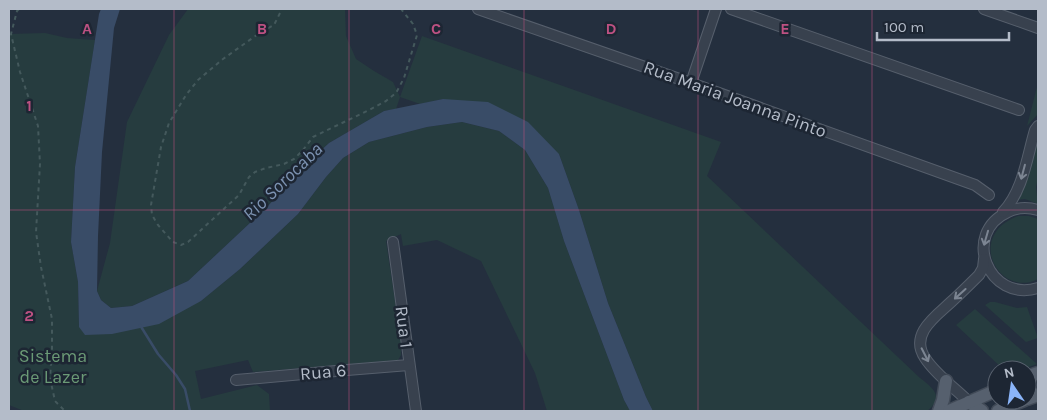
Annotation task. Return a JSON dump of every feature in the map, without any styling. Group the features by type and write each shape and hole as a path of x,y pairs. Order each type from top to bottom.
{"main road":[{"path":"939,411 946,380"},
{"path":"948,411 987,394"},
{"path":"969,402 982,411"}],"street":[{"name":"Rua Maria Joanna Pinto","path":"478,9 975,185 989,195"},
{"path":"691,83 716,9"},
{"path":"731,9 1019,110"},
{"path":"984,9 1038,28"},
{"path":"969,402 925,358 920,344 921,337 927,324 980,275 983,268 986,236 993,222 1013,200 1020,186 1035,130 1038,126"},
{"path":"999,217 1020,208 1038,210"},
{"name":"Rua 1","path":"393,242 416,411"},
{"path":"984,259 991,273 1002,284 1017,290 1038,288"},
{"name":"Rua 6","path":"236,380 410,365"}],"path":[{"path":"19,9 11,34 20,72 38,126 40,164 36,232 52,319 50,378 55,401 65,411"},
{"path":"280,13 274,25 222,59 198,80 186,95 169,123 161,146 151,205 152,215 173,242 181,245 188,242 239,195 249,177 255,172 284,164 294,159 312,137 370,110 396,94 404,78 417,35 413,24 401,9"}],"green space":[{"path":"188,9 345,9 346,36 356,59 393,82 400,97 396,109 384,111 329,143 304,166 267,207 188,281 132,306 111,308 101,300 97,291 110,243 127,122 169,35"},
{"name":"Sistema de Lazer","path":"45,33 67,38 95,40 75,167 71,242 78,282 79,327 201,301 240,269 298,214 343,158 369,142 427,127 462,122 499,131 525,150 548,188 564,241 624,400 630,411 547,411 535,373 481,261 437,240 403,246 401,234 386,241 401,341 401,355 398,360 253,372 248,360 195,371 201,399 257,385 269,394 270,411 24,411 9,405 9,34"},
{"path":"422,36 721,142 707,176 929,385 935,393 935,401 927,411 653,411 608,303 579,210 559,154 443,99 420,104 400,97"},
{"path":"1038,83 1038,114 1027,126"},
{"path":"1038,132 1038,178 1036,187 1038,204 1025,199 1016,200"},
{"path":"1018,216 1029,216 1038,219 1038,279 1024,283 1011,280 1001,273 994,262 991,250 993,237 1002,225"},
{"path":"990,302 1017,308 1027,307 1038,338 1026,342 985,305"},
{"path":"975,309 1032,360 993,360 956,325"}],"water":[{"path":"101,9 120,9 114,28 102,152 98,236 97,291 101,300 111,308 132,306 188,281 267,207 304,166 329,143 384,111 443,99 488,102 528,122 559,154 579,210 608,303 653,411 630,411 624,400 564,241 548,188 525,150 499,131 462,122 427,127 369,142 343,158 298,214 240,269 201,301 159,324 112,334 85,335 79,327 78,282 71,242 75,167"}],"waterway":[{"path":"140,325 158,354 185,389 190,411"}],"water label":[{"name":"Rio Sorocaba","path":"282,181"}]}
